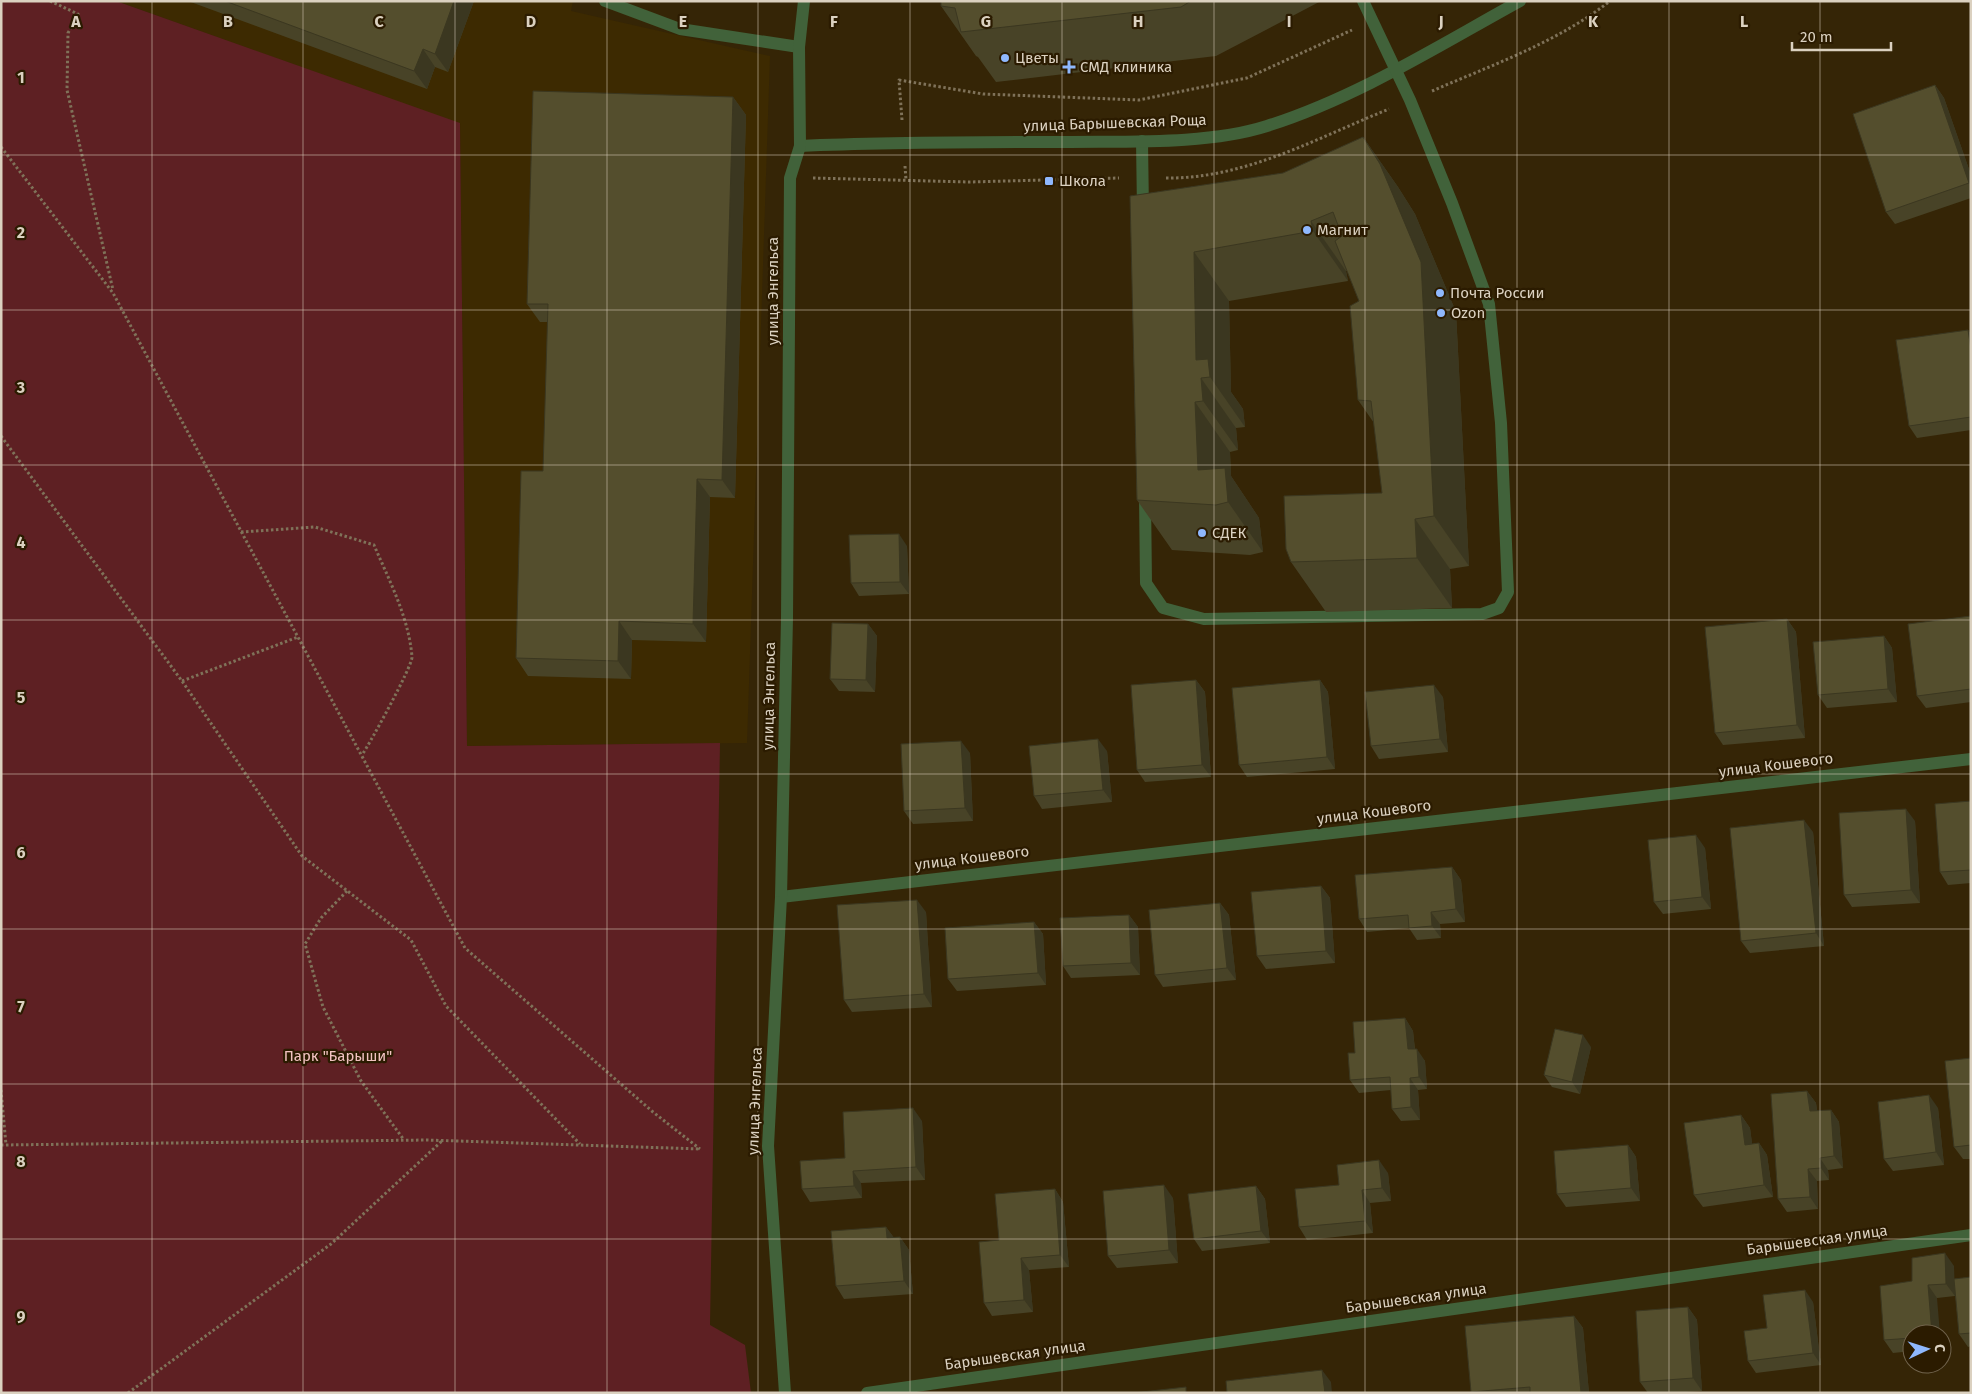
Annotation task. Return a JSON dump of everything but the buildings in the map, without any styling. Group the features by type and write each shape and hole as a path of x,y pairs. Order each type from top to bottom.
{"street":[{"path":"605,1 680,29 799,48"},
{"name":"улица Энгельса","path":"785,1393 768,1146 781,896 787,628 790,178 800,146 799,48 804,1"},
{"path":"1145,484 1146,583 1163,608 1204,619 1482,614 1499,608 1508,592 1501,423 1489,304 1452,204 1396,69 1363,1"},
{"name":"улица Барышевская Роща","path":"800,146 904,142 1142,141 1216,136 1266,126 1340,97 1396,69 1520,1"},
{"path":"1142,141 1143,227"},
{"name":"улица Кошевого","path":"781,896 1971,759"},
{"name":"Барышевская улица","path":"866,1393 1971,1235"}],"path":[{"path":"50,1 78,14 68,33 67,90 113,293"},
{"path":"906,180 899,80 983,94 1139,100 1248,78 1352,30 1354,23"},
{"path":"1,147 113,293 465,948 653,1112 700,1148 442,1140 4,1145 1,1090"},
{"path":"1,436 182,681 302,856 411,940 446,1006 580,1144"},
{"path":"241,532 315,527 374,545 401,607 412,659 373,738 362,755"},
{"path":"182,681 298,637"},
{"path":"347,891 321,918 305,944 323,1007 361,1081 404,1140"},
{"path":"128,1393 331,1244 442,1140"}],"shaded area":[{"path":"116,1 573,1 571,11 770,56 747,743 467,746 460,124"}],"green space":[{"name":"Парк \"Барыши\"","path":"1,1 116,1 460,123 467,746 720,743 710,1325 745,1345 751,1393 1,1393"}],"place":[{"name":"Цветы","path":"1005,58"},
{"name":"СМД клиника","path":"1069,67"},
{"name":"Школа","path":"1049,181"},
{"name":"Магнит","path":"1307,230"},
{"name":"Почта России","path":"1440,293"},
{"name":"Ozon","path":"1441,313"},
{"name":"СДЕК","path":"1202,533"}]}
